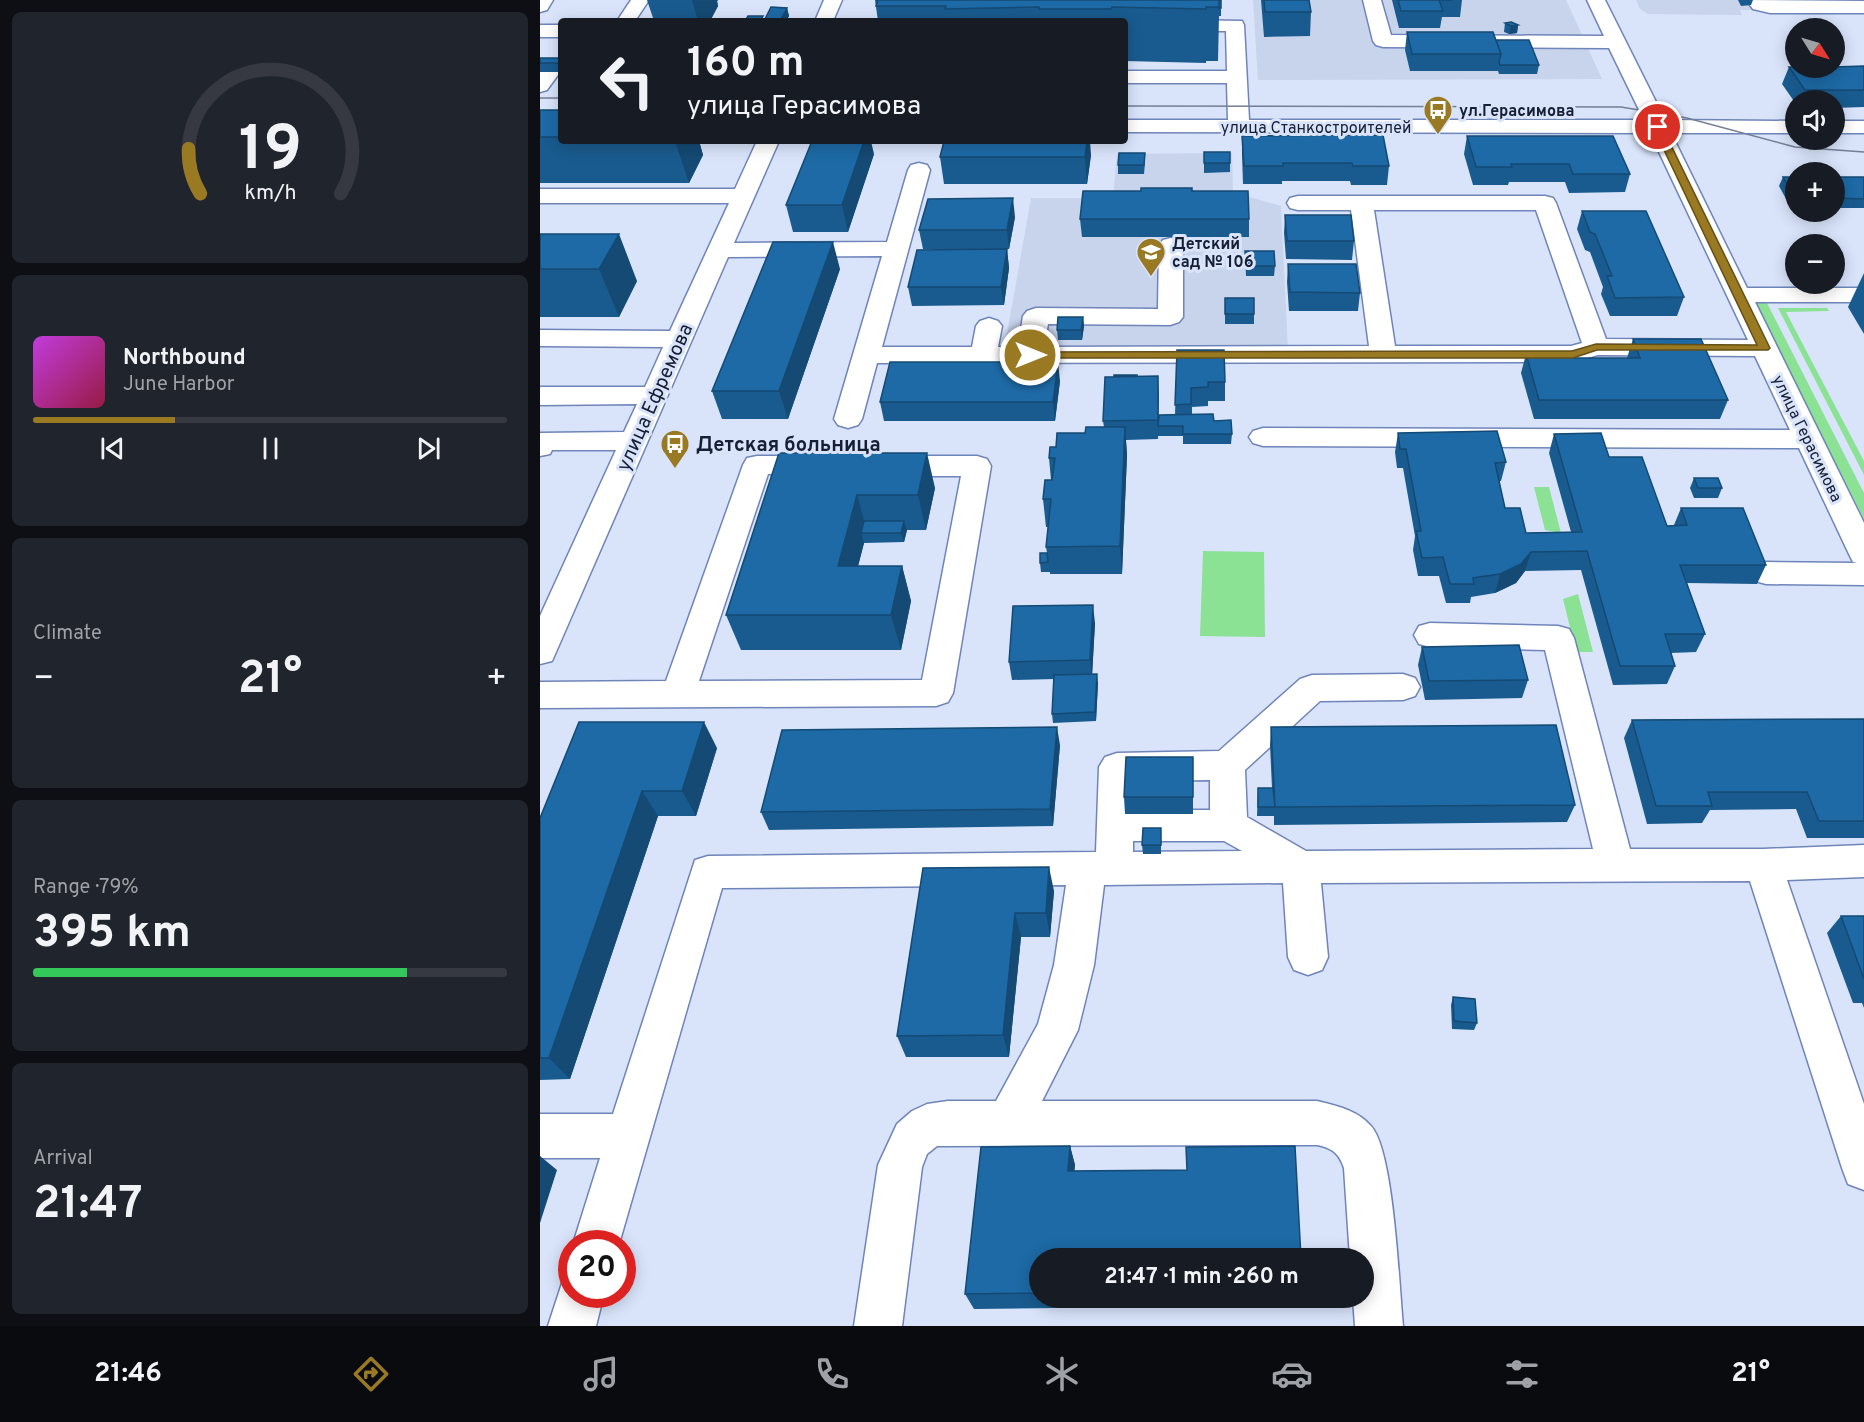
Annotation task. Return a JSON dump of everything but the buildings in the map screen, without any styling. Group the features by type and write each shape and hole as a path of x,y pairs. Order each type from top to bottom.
{"street":[{"path":"540,6 544,0"},
{"path":"628,18 640,0"},
{"path":"825,18 833,0"},
{"path":"1372,0 1383,41 1617,42"},
{"name":"улица Герасимова","path":"1596,0 1864,554"},
{"path":"1755,0 1760,5 1770,7 1864,7"},
{"path":"1234,4 1239,127"},
{"path":"1128,25 1235,25"},
{"path":"540,31 558,31"},
{"path":"1128,77 1236,77"},
{"name":"улица Станкостроителей","path":"1128,126 1785,127"},
{"path":"1845,127 1864,127"},
{"name":"улица Ефремова","path":"540,652 767,144"},
{"path":"848,419 919,170"},
{"path":"540,196 744,196"},
{"path":"1298,203 1545,203 1596,347"},
{"path":"1362,203 1360,273 1383,354"},
{"path":"1030,355 1036,316 1170,317 1171,245"},
{"path":"720,250 895,249"},
{"path":"1739,295 1864,295"},
{"path":"984,355 989,326"},
{"path":"540,338 680,339"},
{"path":"865,355 1573,354 1596,347 1764,348"},
{"path":"540,396 655,395"},
{"path":"1263,437 1809,439"},
{"path":"540,447 543,441 634,441"},
{"path":"540,695 936,693 977,466 757,465 678,694"},
{"path":"1766,573 1864,574"},
{"path":"1430,635 1558,638 1615,865"},
{"path":"1008,1123 1057,1030 1101,869 1116,826 1117,767 1227,765 1312,688 1402,687"},
{"path":"1227,765 1229,825"},
{"path":"1116,826 1229,825 1301,867"},
{"path":"600,1230 708,872 1763,865 1864,861"},
{"path":"1763,865 1864,1168"},
{"path":"1301,867 1308,957"},
{"path":"878,1326 900,1165 912,1139 927,1126 948,1123 1317,1123 1340,1128 1357,1142 1366,1168 1379,1326"},
{"path":"540,1136 628,1136"},
{"path":"572,1326 577,1308"}],"shaded area":[{"path":"1253,0 1566,0 1602,79 1258,80"},
{"path":"1636,0 1864,0 1864,10 1740,10 1742,15 1648,14 1640,9"},
{"name":"Детский сад № 106","path":"1232,153 1233,192 1281,206 1288,350 1004,351 1031,198 1113,198 1117,154"}],"green space":[{"path":"1750,303 1767,303 1864,493 1864,519 1793,379 1787,378"},
{"path":"1778,308 1827,308 1829,311 1786,312 1864,461 1864,475"},
{"path":"1534,487 1549,487 1561,533 1545,530"},
{"path":"1203,551 1264,552 1265,637 1200,636"},
{"path":"1578,594 1593,652 1576,652 1563,599"}],"tram line":[{"path":"540,98 558,98"},
{"path":"1128,106 1621,107 1687,118 1795,147 1864,152"}],"place":[{"name":"ул.Герасимова","path":"1438,136"},
{"name":"Детский сад № 106","path":"1151,278"},
{"name":"Детская больница","path":"675,470"}],"route":[{"path":"1030,355 1573,354 1596,347 1764,348 1658,127"}]}
